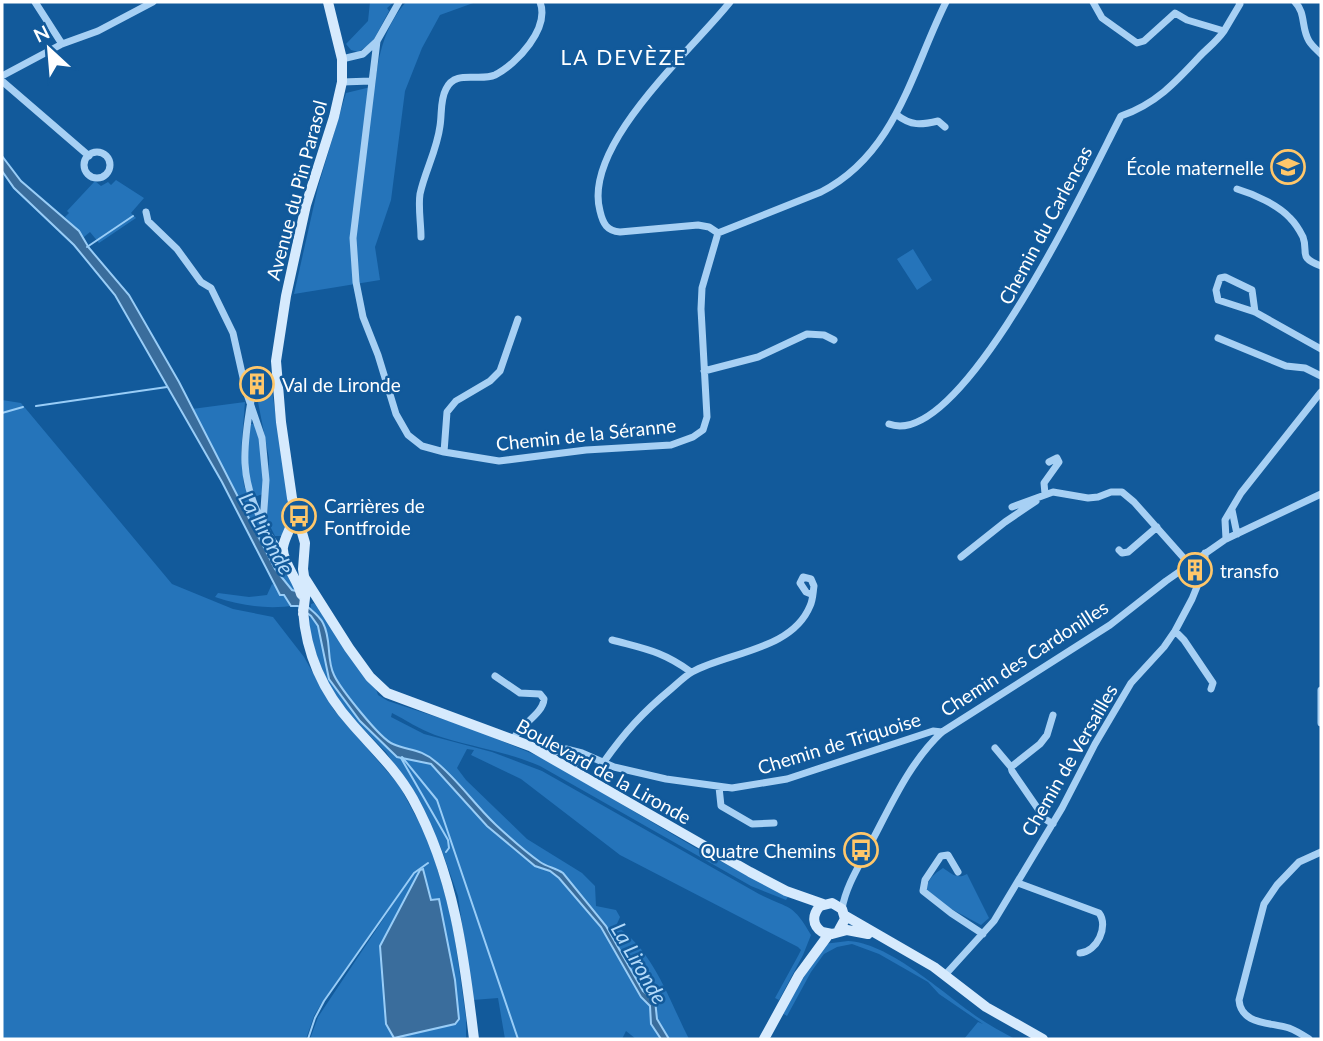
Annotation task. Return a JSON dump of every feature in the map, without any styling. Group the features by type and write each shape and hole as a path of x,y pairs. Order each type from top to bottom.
{"street":[{"path":"35,2 62,44"},
{"path":"2,76 62,44 98,31 153,2"},
{"name":"Avenue du Pin Parasol","path":"304,540 295,513 281,422 276,356 306,205 334,117 342,82 342,59 328,2"},
{"path":"342,59 363,54 377,41 399,2"},
{"path":"421,237 420,195 436,144 446,88 453,80 462,76 493,76 507,67 520,55 536,33 543,19 540,2"},
{"path":"730,2 666,72 620,133 608,158 597,195 601,217 611,231 685,225 709,227 718,233 837,184 867,155 897,115 946,2"},
{"path":"1093,2 1102,18 1137,43 1144,41 1175,13 1187,20 1224,31"},
{"name":"Chemin du Carlencas","path":"889,424 901,426 924,419 965,381 988,353 1034,282 1121,116 1145,107 1164,94 1224,31 1239,2"},
{"path":"1299,4 1308,40 1321,54"},
{"name":"Chemin de la Séranne","path":"377,41 353,238 358,294 362,317 378,355 390,399 400,422 414,442 444,452 499,461 586,450 671,445 693,437 703,430 707,417 702,288 718,233"},
{"path":"2,81 89,156"},
{"path":"342,82 371,81"},
{"path":"897,115 911,123 938,121 945,127"},
{"path":"1237,189 1249,192 1291,218 1303,238 1305,256 1321,266"},
{"path":"146,212 148,221 177,249 201,282 211,288 233,333 246,391 262,439 266,480 263,523"},
{"path":"1255,312 1252,290 1225,276 1220,278 1216,290 1218,300 1255,312 1321,349"},
{"path":"444,452 447,412 456,401 490,381 500,371 518,318"},
{"path":"704,371 758,357 807,334 824,335 834,340"},
{"path":"1218,338 1286,366 1305,368 1321,376"},
{"path":"1226,540 1225,520 1241,493 1321,392"},
{"path":"251,401 245,430 244,468 249,492 273,540 289,566 300,577"},
{"path":"1045,494 1044,484 1059,462 1057,458 1049,462"},
{"path":"1012,507 1054,492 1088,498 1122,492 1157,527 1189,565"},
{"path":"961,557 1045,494"},
{"name":"Chemin des Cardonilles","path":"843,912 844,897 854,874 907,776 942,732 1110,625 1205,553 1237,534 1321,494"},
{"path":"1232,510 1237,534"},
{"name":"Avenue du Pin Parasol","path":"286,541 295,513"},
{"path":"1119,550 1122,553 1128,552 1157,527"},
{"path":"273,540 286,541 295,536 304,540 304,560 300,577 304,596 303,614 308,645 324,685 343,713 406,787 435,845 458,926 474,1039"},
{"path":"283,555 286,541"},
{"name":"Chemin de Versailles","path":"945,975 983,933 1018,883 1131,683 1175,631 1205,567 1205,553"},
{"path":"289,566 298,567 304,560"},
{"name":"Boulevard de la Lironde","path":"300,577 321,601 349,649 370,677 387,693 514,738 546,754 786,891 806,908 815,925"},
{"path":"603,763 638,717 691,672 780,638 799,624 812,604 811,594"},
{"name":"Boulevard de la Lironde","path":"304,596 321,601"},
{"path":"1175,631 1185,640 1213,683 1210,689"},
{"path":"612,640 648,648 670,657 691,672"},
{"path":"495,676 520,693 540,694 544,699 543,705 517,730 514,738"},
{"path":"1321,690 1321,723"},
{"path":"1012,767 1040,744 1047,735 1053,715"},
{"name":"Chemin de Triquoise","path":"546,754 566,749 603,763 666,779 732,788 774,783 933,731 942,732"},
{"path":"995,748 1012,767 1012,771 1045,819 1053,824"},
{"path":"571,769 582,753"},
{"path":"719,787 721,806 752,824 774,823"},
{"path":"1309,1039 1292,1029 1248,1018 1241,1010 1239,1000 1264,904 1277,885 1300,862 1321,852"},
{"path":"958,872 948,855 941,856 925,880 923,891 983,933"},
{"name":"Chemin des Cardonilles","path":"826,904 840,894 854,874"},
{"path":"1018,883 1099,913 1103,923 1096,945 1089,952 1080,953"},
{"name":"Boulevard de la Lironde","path":"786,891 826,904"},
{"path":"799,975 815,925 815,911 826,904 945,975 986,1007 1043,1039"},
{"path":"764,1039 799,975 834,932 843,925 843,912"},
{"path":"815,925 834,932 855,930 880,938"}],"shaded area":[{"path":"370,2 394,2 387,8 389,11 372,43 358,52 351,50 346,44 368,21"},
{"path":"406,2 476,2 440,15 422,48 405,91 391,200 375,247 380,280 294,294 318,187 346,93 375,86 384,41"},
{"path":"2,156 21,181 79,231 89,248 129,295 179,382 275,569 323,623 332,669 352,701 387,740 430,757 452,776 487,816 517,844 540,862 563,873 606,926 643,991 655,1000 657,1019 669,1039 661,1039 651,1024 650,1006 641,997 601,927 559,878 550,871 535,866 487,826 431,764 397,757 360,721 329,679 318,626 311,616 298,606 291,606 284,595 280,595 222,482 115,295 74,245 14,188 2,171"},
{"path":"116,180 144,198 131,213 136,218 99,243 90,232 84,237 65,217 69,213 67,211 95,181 101,186 108,182 111,185"},
{"path":"913,249 932,280 917,290 897,259"},
{"path":"272,391 292,520 282,536 275,536 267,520 269,458 256,392"},
{"path":"2,400 21,403 172,584 233,609 273,617 304,657 334,710 399,785 429,841 449,908 466,1018 466,1039 310,1039 318,1017 416,870 321,1004 306,1039 2,1039"},
{"path":"245,402 241,451 244,486 300,591 292,590 275,569 192,409"},
{"path":"251,424 260,438 262,457 263,494 257,496 251,492 247,451"},
{"path":"272,584 298,598 297,605 256,606 215,597 218,593 249,597 267,595"},
{"path":"314,603 375,686 378,695 388,701 473,729 545,759 694,847 788,897 786,900 751,886 540,766 435,735 392,713 391,717 424,734 492,752 542,771 759,894 790,908 800,917 811,935 779,1000 775,998 801,950 798,947 620,855 521,779 471,755 474,750 467,749 457,768 466,780 527,839 582,873 595,886 596,906 616,910 620,917 616,926 629,936 651,962 689,1039 636,1039 626,1031 622,1039 505,1039 498,998 473,1000 458,896 441,848 417,800 386,752 351,717 328,684 308,633 311,604"},
{"path":"943,868 957,876 967,874 989,918 981,925 944,905 927,892 929,881"},
{"path":"423,869 431,900 439,899 455,980 459,1019 455,1024 394,1038 386,1024 380,946 420,870"},
{"path":"848,941 863,943 895,958 980,1019 1015,1039 964,1039 978,1022 983,1024 939,994 928,982 879,954 852,944 837,947 824,954 787,1016 782,1013 824,944"}],"waterway":[{"path":"87,247 133,216"},
{"path":"36,406 167,387"},
{"path":"2,413 23,407"},
{"path":"402,757 437,800 518,1039"},
{"path":"401,758 448,840 449,848 446,852"},
{"path":"308,1039 324,1001 414,873 428,863"}],"place":[{"name":"École maternelle","path":"1288,167"},
{"name":"Val de Lironde","path":"257,384"},
{"name":"Carrières de Fontfroide","path":"299,516"},
{"name":"transfo","path":"1195,570"},
{"name":"Quatre Chemins","path":"861,850"}],"district":[{"name":"LA DEVÈZE","path":"624,56"}],"water label":[{"name":"La Lironde","path":"267,533"},
{"name":"La Lironde","path":"640,963"}]}
